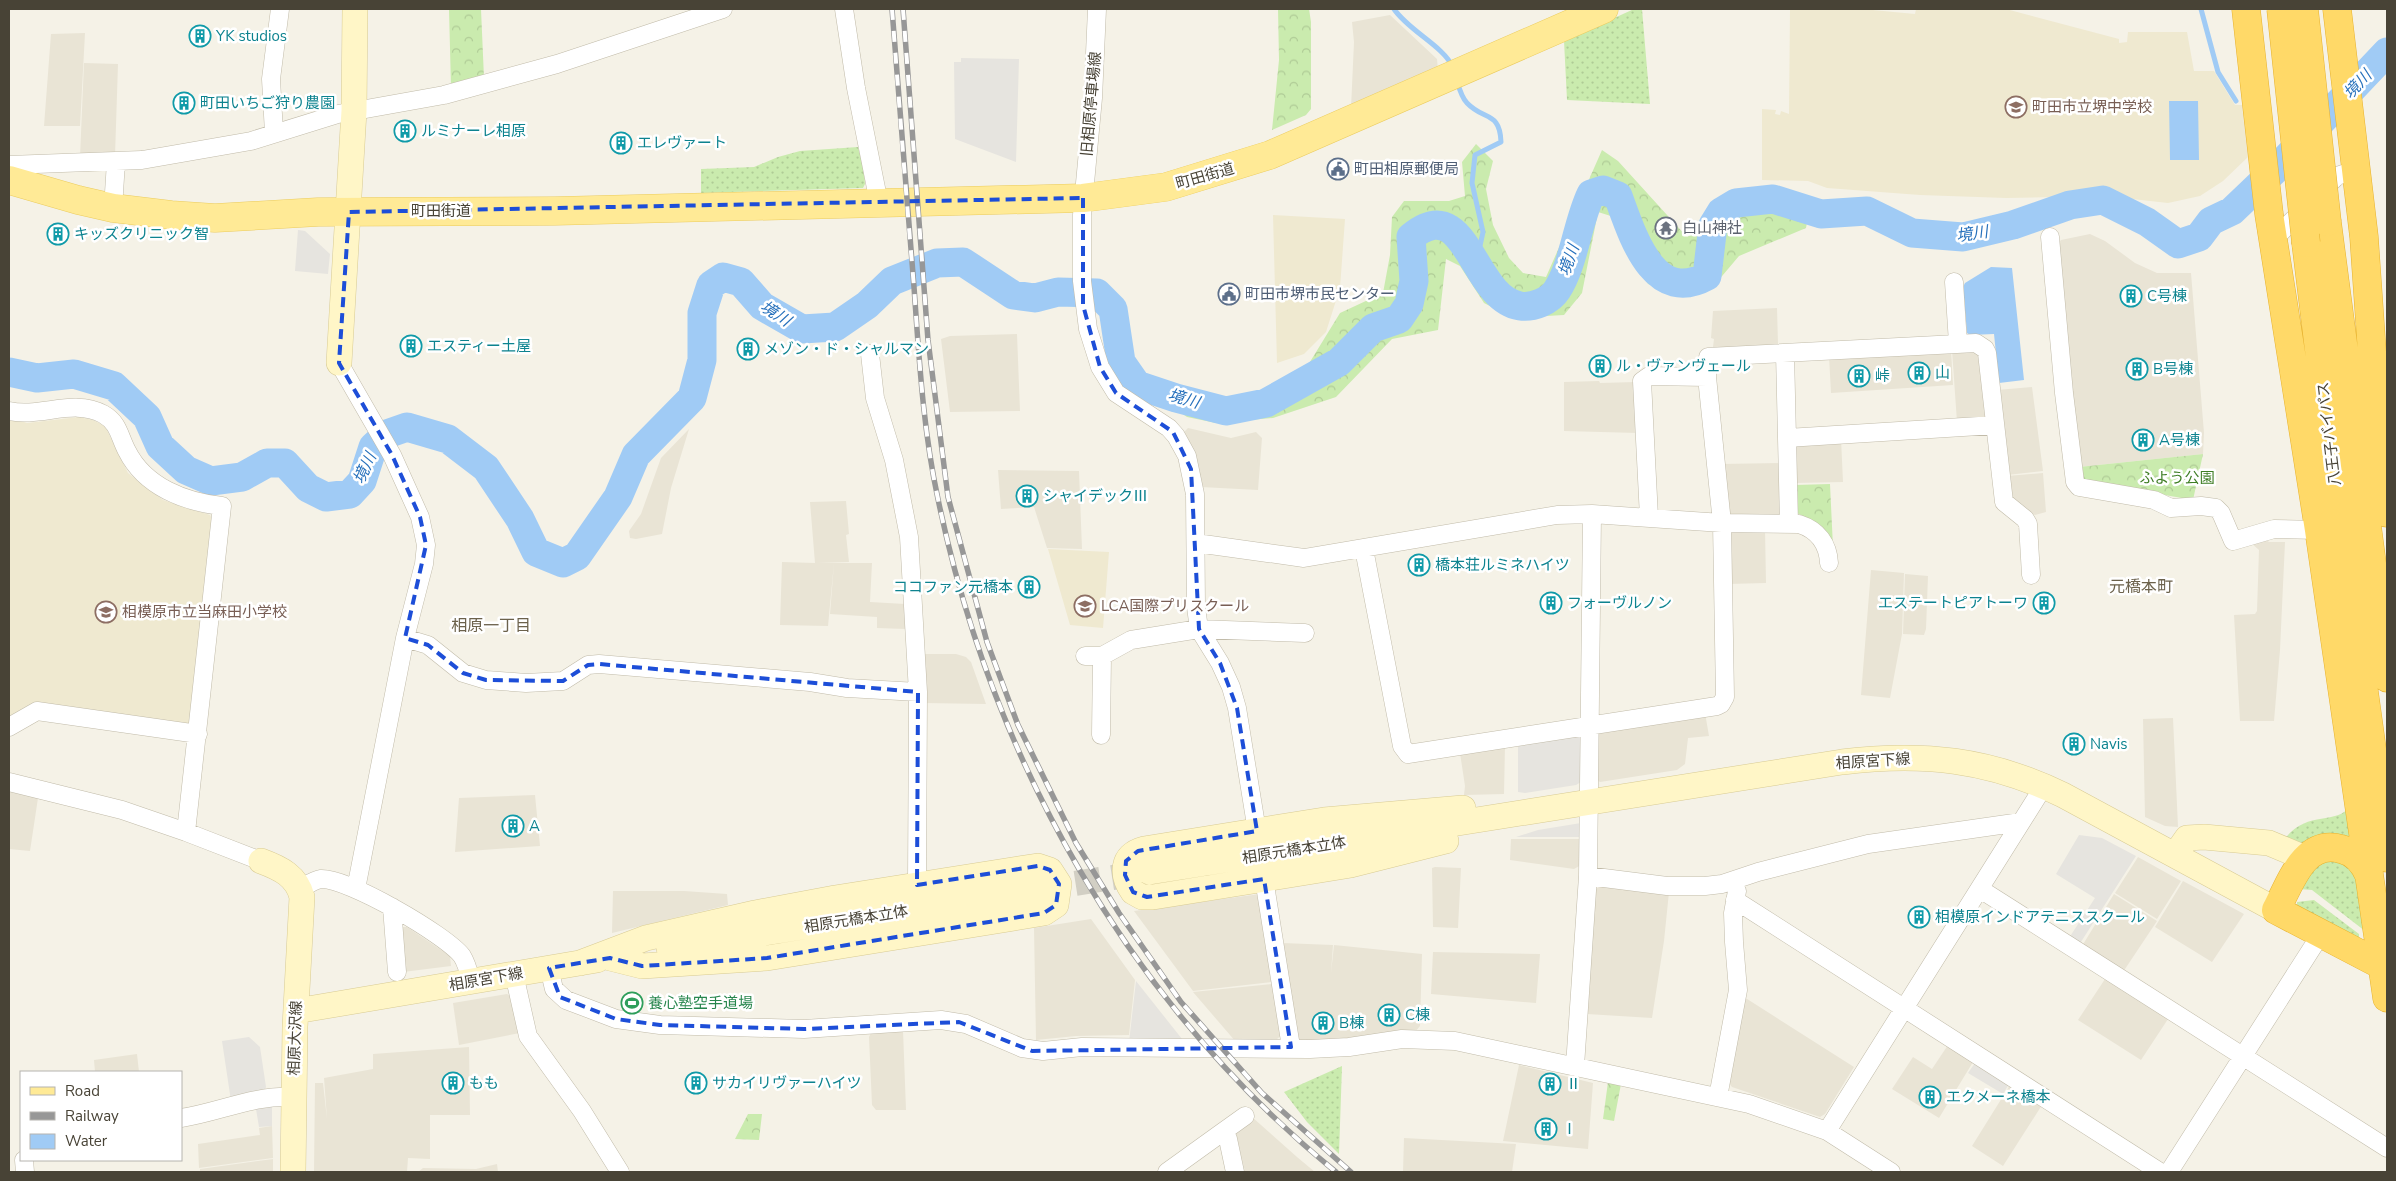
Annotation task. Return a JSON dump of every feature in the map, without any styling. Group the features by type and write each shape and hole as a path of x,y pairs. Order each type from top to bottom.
{"highway":[{"path":"2246,9 2268,214 2290,247"},
{"path":"2261,9 2290,247 2319,530 2364,846 2385,968 2387,998"},
{"name":"八王子バイパス","path":"2280,9 2290,247 2336,489 2387,858"},
{"path":"2304,9 2335,214 2375,509 2387,678"},
{"path":"2322,9 2353,148 2364,237 2376,410 2375,509"},
{"path":"2335,214 2337,9"},
{"path":"2358,644 2372,884"},
{"path":"2372,884 2363,864 2353,854 2343,849 2322,848 2305,858 2276,910 2385,968"}],"main road":[{"name":"町田街道","path":"9,180 113,208 215,218 349,212 879,204 1083,198 1166,186 1237,166 1282,150 1604,9"}],"street":[{"path":"274,133 271,79 280,9"},
{"path":"355,9 354,111 339,363 392,455 420,516 426,545 424,564 405,638 356,889"},
{"path":"9,166 142,160 234,145 354,111 444,95 557,64 723,9"},
{"path":"844,9 856,88 879,204"},
{"name":"旧相原停車場線","path":"1097,9 1093,98 1083,198 1083,305 1097,359 1116,394 1169,428 1182,447 1192,477 1196,543 1196,607 1200,629"},
{"path":"2290,247 2337,176 2353,148"},
{"path":"113,208 116,162"},
{"path":"2050,237 2064,393 2076,482 2079,487 2154,500 2172,508 2201,506 2216,508 2221,513 2233,541 2274,529 2319,530"},
{"path":"1954,282 1958,344"},
{"path":"1364,549 1402,746 1408,754 1717,706 1724,701 1722,523 1706,376 1708,357 1976,344 1985,349 1987,353 2004,502 2025,519 2028,524 2030,575"},
{"path":"1785,353 1789,523"},
{"path":"870,354 875,398 894,460 908,530 918,692 917,885"},
{"path":"1649,516 1642,381 1649,376 1706,376"},
{"path":"9,411 30,414 79,408 101,413 118,428 132,461 147,477 167,490 190,500 222,506 186,832"},
{"path":"1787,438 1995,425"},
{"path":"1196,543 1304,558 1557,515 1592,514 1649,516 1722,523 1789,523 1806,526 1818,535 1826,547 1829,563"},
{"path":"1575,1066 1588,876 1592,514"},
{"path":"1200,629 1220,663 1231,687 1237,708 1257,831"},
{"path":"1101,735 1094,656 1131,640 1200,629 1305,633"},
{"path":"405,638 428,645 463,673 486,680 563,681 588,665 599,664 810,682 847,688 918,692"},
{"path":"9,728 37,711 198,734"},
{"name":"相原宮下線","path":"1439,827 1842,762 1894,757 1962,761 2006,771 2044,786 2276,910"},
{"path":"9,782 122,810 261,861 286,872 302,896 322,879 356,889 392,907 459,953 468,966 471,982"},
{"path":"1827,1131 2044,786"},
{"path":"1501,817 1473,807 1324,820 1138,851 1126,861 1124,875 1133,892 1147,897 1264,879 1351,865 1462,837 1526,813"},
{"path":"1588,876 1667,886 1705,886 1868,844 2021,822"},
{"name":"相原元橋本立体","path":"1149,872 1439,827"},
{"path":"2175,855 2187,838 2204,837 2269,843 2305,858"},
{"path":"580,963 646,938 801,904 1038,866 1047,868 1059,884 1056,905 1044,913 767,958 642,966 610,958"},
{"path":"1718,1097 1738,990 1734,942 1735,900 1739,878"},
{"path":"1264,879 1291,1048"},
{"path":"1980,889 2387,1148"},
{"name":"相原元橋本立体","path":"675,947 1036,890"},
{"name":"相原大沢線","path":"294,1172 293,1097 302,896"},
{"path":"1735,900 2160,1172"},
{"path":"392,907 397,972"},
{"path":"2169,1172 2321,934"},
{"name":"相原宮下線","path":"296,1011 675,947"},
{"path":"548,968 554,989 566,1000 616,1018 643,1024 804,1029 941,1020 966,1024 1032,1051 1082,1048 1330,1049 1402,1039 1424,1038 1465,1043 1749,1104 1827,1131 1891,1172"},
{"path":"514,974 528,1036 582,1111 620,1172"},
{"path":"182,1118 254,1099 293,1097"},
{"path":"1167,1172 1245,1116"},
{"path":"1224,1131 1228,1139 1235,1172"}],"highlighted area":[{"path":"1083,198 1083,305 1100,367 1116,393 1173,432 1191,469 1199,629 1220,663 1237,708 1257,831 1138,851 1126,861 1125,875 1133,892 1147,897 1264,879 1291,1047 1032,1051 959,1022 804,1029 660,1025 616,1019 560,997 549,968 610,958 642,966 767,958 1044,913 1056,905 1059,884 1050,870 1038,866 917,885 918,692 599,664 588,665 563,681 486,680 463,673 428,645 405,638 426,545 420,517 392,455 339,363 349,212"}],"shaded area":[{"name":"町田市立堺中学校","path":"1790,9 1862,9 1915,14 1916,9 2006,9 2119,39 2119,43 2127,42 2128,32 2187,32 2194,71 2214,71 2235,105 2242,105 2248,157 2223,181 2200,196 2168,203 2105,196 2006,198 1920,195 1827,188 1808,181 1762,180 1762,109 1776,110 1775,114 1780,115 1781,111 1789,114"},
{"path":"1390,15 1437,59 1438,70 1351,108 1354,42 1352,22"},
{"path":"85,33 80,126 44,126 51,34"},
{"path":"961,58 1019,59 1016,162 955,139 954,62 961,62"},
{"path":"84,63 118,64 115,156 80,157"},
{"path":"1273,215 1345,219 1340,288 1326,332 1304,354 1277,363"},
{"path":"298,230 305,231 330,254 328,274 295,271"},
{"path":"2090,234 2105,241 2135,263 2157,273 2191,273 2204,433 2203,454 2079,467 2057,245 2061,240"},
{"path":"1777,308 1778,344 1772,349 1718,352 1713,347 1714,339 1711,338 1713,311"},
{"path":"1017,334 1020,411 950,412 941,339 950,336"},
{"path":"1977,349 1982,353 1989,415 1982,421 1957,422 1952,350"},
{"path":"1951,350 1953,385 1831,393 1829,356"},
{"path":"1599,381 1600,383 1636,382 1638,433 1564,431 1564,382"},
{"path":"2032,387 2043,471 2007,475 1997,390"},
{"name":"相模原市立当麻田小学校","path":"9,417 27,423 79,417 93,420 105,426 128,473 163,500 210,515 213,521 192,722 187,726 34,704 9,720"},
{"path":"1188,428 1231,438 1256,432 1262,438 1258,490 1201,487 1183,433"},
{"path":"689,429 671,488 662,534 636,539 630,538 629,531 641,514 661,458"},
{"path":"1841,439 1843,482 1794,483 1792,448 1798,442"},
{"path":"1781,463 1783,511 1777,517 1731,518 1725,514 1721,464"},
{"path":"998,470 1079,471 1082,549 1047,548 1034,507 1001,509"},
{"path":"2043,473 2046,512 2035,515 2012,502 2007,476"},
{"path":"846,501 849,534 846,535 849,562 818,563 834,563 828,626 780,625 782,562 815,563 810,502"},
{"path":"1765,529 1766,583 1728,584 1727,536 1733,530"},
{"path":"2262,537 2269,542 2285,542 2280,650 2274,721 2240,721 2234,615 2255,614 2257,611 2259,550 2250,542"},
{"name":"LCA国際プリスクール","path":"1048,549 1109,552 1103,628 1070,625"},
{"path":"834,563 872,563 870,602 905,604 906,629 877,628 877,617 830,614"},
{"path":"1871,570 1904,573 1902,634 1890,698 1861,695"},
{"path":"1905,574 1928,576 1926,629 1924,635 1903,634"},
{"path":"921,654 956,654 966,657 971,662 986,704 924,703"},
{"path":"1705,713 1709,736 1688,738 1685,764 1677,770 1600,782 1595,778 1596,736 1601,729"},
{"path":"2173,718 2178,827 2165,826 2145,817 2143,719"},
{"path":"1577,734 1581,738 1581,782 1576,785 1525,793 1518,792 1518,747 1521,743"},
{"path":"1505,745 1504,794 1464,795 1465,786 1460,753"},
{"path":"9,790 38,798 30,851 9,849"},
{"path":"535,795 540,846 455,852 459,798"},
{"path":"1581,823 1581,837 1516,837 1538,830"},
{"path":"2079,835 2102,838 2136,856 2079,945 2069,938 2095,898 2056,874"},
{"path":"1511,839 1581,839 1581,865 1574,869 1510,860"},
{"path":"2138,857 2181,881 2157,919 2115,893"},
{"path":"1432,868 1461,868 1458,928 1433,927"},
{"path":"2183,881 2244,914 2212,962 2155,927"},
{"path":"1601,885 1669,892 1664,941 1652,1018 1587,1014 1595,890"},
{"path":"613,891 684,891 727,894 728,905 612,933"},
{"path":"1260,894 1273,982 1193,991 1134,911"},
{"path":"2114,894 2157,921 2123,972 2082,946"},
{"path":"1091,919 1135,980 1129,1035 1076,1036 1036,1040 1034,928"},
{"path":"398,927 407,927 450,956 451,966 403,972"},
{"path":"1282,943 1333,945 1331,973 1334,945 1422,954 1420,1026 1415,1032 1340,1041 1301,1042 1295,1038"},
{"path":"1433,952 1540,954 1536,1003 1431,994"},
{"path":"2107,976 2170,1016 2141,1060 2078,1020"},
{"path":"1136,981 1186,1044 1129,1042"},
{"path":"1273,984 1282,1035 1277,1039 1236,1042 1193,992"},
{"path":"507,994 512,997 520,1033 459,1045 453,1003"},
{"path":"1744,997 1854,1067 1825,1114 1820,1117 1732,1087 1727,1081"},
{"path":"903,1030 906,1110 876,1110 872,1105 869,1037 871,1033"},
{"path":"249,1037 260,1047 266,1087 264,1092 231,1101 222,1041"},
{"path":"1948,1045 1973,1062 1939,1118 1892,1089 1913,1057 1932,1069"},
{"path":"469,1047 470,1115 430,1115 430,1159 408,1158 407,1172 314,1172 315,1083 323,1083 327,1119 324,1078 373,1069 373,1054"},
{"path":"137,1054 139,1071 95,1071 94,1060"},
{"path":"1975,1063 2009,1084 2003,1094 1968,1073"},
{"path":"1519,1065 1593,1083 1588,1149 1503,1141"},
{"path":"2010,1085 2042,1105 2003,1166 1972,1146"},
{"path":"255,1103 272,1106 272,1126 259,1127"},
{"path":"1252,1117 1315,1172 1245,1172 1237,1137 1234,1137 1232,1130"},
{"path":"272,1126 273,1158 199,1168 198,1144 260,1135 259,1128"},
{"path":"1404,1138 1516,1144 1512,1172 1403,1172"},
{"path":"273,1159 273,1172 200,1172 200,1169"},
{"path":"497,1164 498,1172 418,1172 423,1168 476,1169"}],"green space":[{"path":"449,9 481,9 484,78 451,88"},
{"path":"1278,9 1309,9 1311,22 1311,109 1306,115 1272,130 1279,60"},
{"path":"1634,9 1642,9 1650,104 1567,100 1564,41"},
{"path":"1476,144 1493,161 1486,189 1493,225 1509,258 1523,273 1546,277 1602,150 1618,161 1687,237 1727,215 1766,208 1808,217 1806,228 1739,256 1717,282 1673,292 1648,284 1614,217 1598,212 1582,293 1564,315 1513,318 1484,303 1460,266 1446,259 1438,330 1392,339 1336,397 1273,418 1216,423 1187,417 1164,401 1279,408 1306,392 1305,370 1340,313 1383,293 1390,255 1392,217 1404,201 1449,201 1465,196 1462,162"},
{"path":"858,147 864,168 865,184 863,188 701,193 701,169 754,167 778,157 800,151"},
{"name":"ふよう公園","path":"2203,454 2193,500 2086,481 2081,476 2079,467"},
{"path":"1830,484 1833,547 1820,525 1797,513 1795,485"},
{"path":"2350,806 2356,846 2306,848 2284,840 2302,824 2337,815 2344,812"},
{"path":"2340,859 2355,873 2365,931 2312,890 2299,889 2317,863"},
{"path":"2314,900 2359,934 2359,940 2297,906 2297,902"},
{"path":"1342,1066 1339,1154 1307,1122 1284,1092"},
{"path":"1608,1082 1621,1084 1614,1121 1603,1119"},
{"path":"748,1114 762,1114 759,1140 735,1139"}],"water":[{"path":"2169,101 2198,101 2199,160 2170,160"},
{"path":"1991,267 2012,268 2024,380 1999,383 1994,334 1970,335 1967,333 1963,287 1965,283"}],"waterway":[{"path":"1394,9 1400,17 1442,52 1452,66"},
{"path":"2201,9 2218,72 2236,101"},
{"name":"境川","path":"9,372 37,378 74,374 114,386 147,417 160,446 186,470 211,481 242,477 267,463 285,463 308,488 326,497 350,494 362,481 373,447 387,434 407,427 448,439 486,468 520,519 536,552 563,563 577,556 618,497 636,455 692,398 702,360 702,313 711,285 723,277 741,282 762,306 802,329 835,327 867,305 892,281 937,263 963,262 1013,295 1035,298 1058,292 1097,293 1113,309 1121,362 1137,385 1176,398 1226,411 1266,403 1339,362 1373,328 1399,319 1409,304 1414,281 1411,237 1430,226 1445,227 1458,236 1490,285 1504,299 1520,306 1536,305 1546,300 1554,294 1563,280 1591,194 1603,190 1618,196 1630,229 1648,262 1659,274 1672,282 1688,283 1707,276 1713,225 1721,212 1736,203 1773,199 1821,214 1867,211 1912,233 1963,237 2013,225 2070,205 2103,200 2147,222 2178,244 2199,237 2211,221 2232,211 2276,169 2387,52"},
{"path":"1457,81 1462,96 1467,103 1498,125 1501,142 1475,155 1472,183 1483,232 1474,261"}],"tunnel":[{"path":"1039,889 1148,872"}],"railway":[{"path":"892,9 920,367 929,447 938,499 962,596 994,690 1033,782 1080,870 1133,954 1194,1032 1262,1105 1336,1172"},
{"path":"903,9 928,340 948,497 987,642 1018,725 1076,843 1119,913 1181,1002 1262,1093 1351,1172"}],"place":[{"name":"YK studios","path":"200,36"},
{"name":"町田いちご狩り農園","path":"184,103"},
{"name":"町田市立堺中学校","path":"2016,107"},
{"name":"ルミナーレ相原","path":"405,131"},
{"name":"エレヴァート","path":"621,143"},
{"name":"町田相原郵便局","path":"1338,169"},
{"name":"白山神社","path":"1666,228"},
{"name":"キッズクリニック智","path":"58,234"},
{"name":"町田市堺市民センター","path":"1229,294"},
{"name":"C号棟","path":"2131,296"},
{"name":"エスティー土屋","path":"411,346"},
{"name":"メゾン・ド・シャルマン","path":"748,349"},
{"name":"ル・ヴァンヴェール","path":"1600,366"},
{"name":"B号棟","path":"2137,369"},
{"name":"山","path":"1919,373"},
{"name":"峠","path":"1859,376"},
{"name":"A号棟","path":"2143,440"},
{"name":"シャイデックⅢ","path":"1027,496"},
{"name":"橋本荘ルミネハイツ","path":"1419,565"},
{"name":"ココファン元橋本","path":"1029,587"},
{"name":"フォーヴルノン","path":"1551,603"},
{"name":"エステートピアトーワ","path":"2044,603"},
{"name":"LCA国際プリスクール","path":"1085,606"},
{"name":"相模原市立当麻田小学校","path":"106,612"},
{"name":"Navis","path":"2074,744"},
{"name":"A","path":"513,826"},
{"name":"相模原インドアテニススクール","path":"1919,917"},
{"name":"養心塾空手道場","path":"632,1003"},
{"name":"C棟","path":"1389,1015"},
{"name":"B棟","path":"1323,1023"},
{"name":"もも","path":"453,1083"},
{"name":"サカイリヴァーハイツ","path":"696,1083"},
{"name":"Ⅱ","path":"1550,1084"},
{"name":"エクメーネ橋本","path":"1930,1097"},
{"name":"Ⅰ","path":"1546,1129"}],"district":[{"name":"元橋本町","path":"2141,586"},
{"name":"相原一丁目","path":"491,625"}]}
